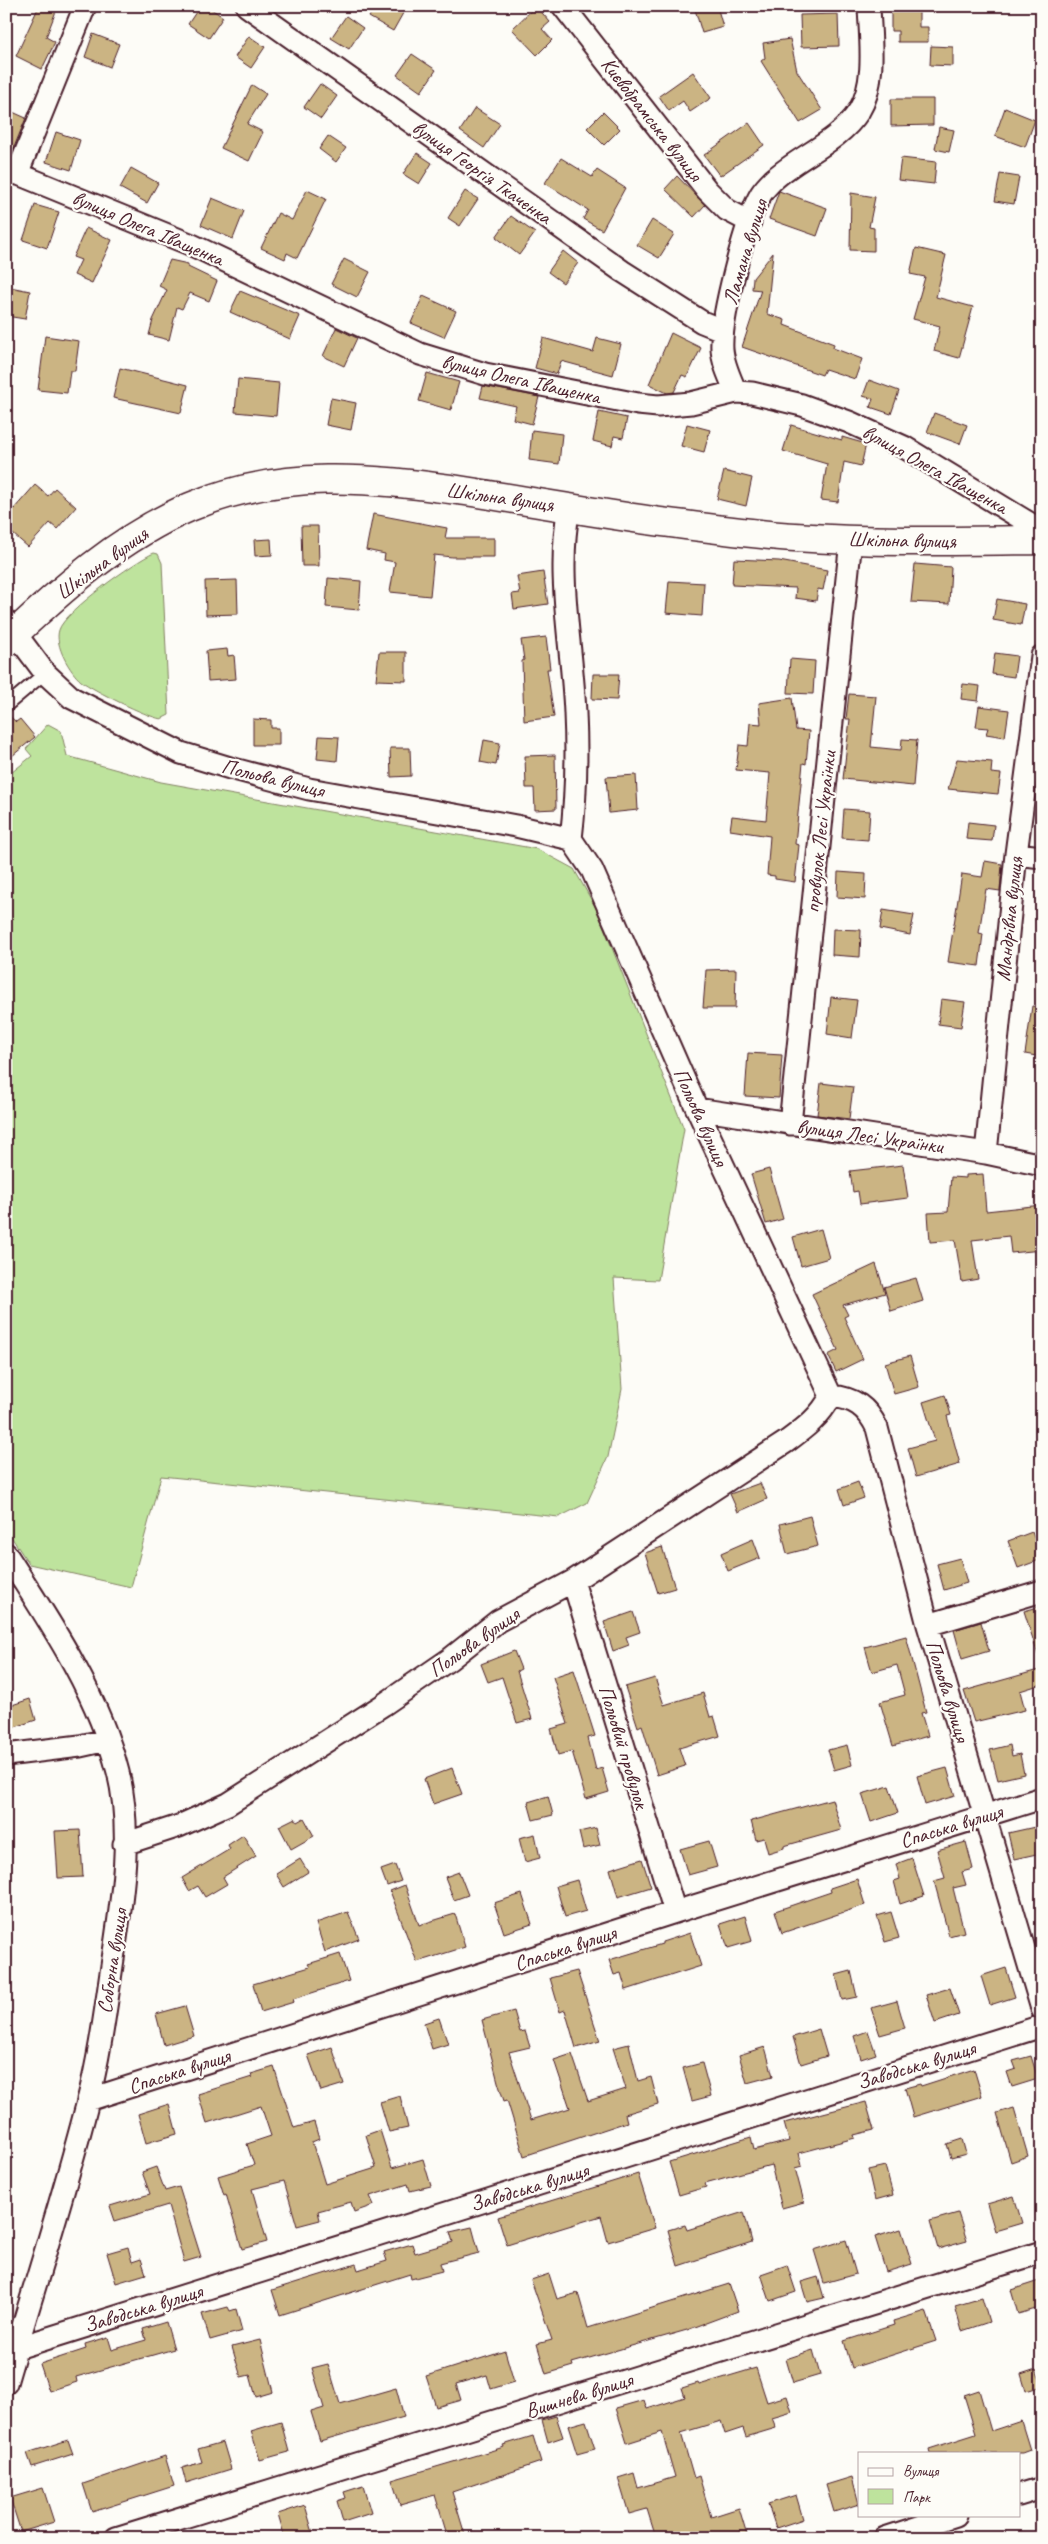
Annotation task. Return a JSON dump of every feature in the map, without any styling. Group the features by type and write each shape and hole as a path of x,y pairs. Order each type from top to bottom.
{"main road":[{"name":"Шкільна вулиця","path":"9,632 134,537 189,507 247,488 295,480 356,478 400,482 652,521 748,533 851,540 1042,540"}],"street":[{"path":"12,172 85,6"},
{"name":"вулиця Георгія Ткаченка","path":"247,6 622,271 702,322 722,330"},
{"name":"Києвобрамська вулиця","path":"563,6 707,190 727,210 750,222"},
{"name":"Ламана вулиця","path":"736,392 725,362 722,330 750,222 760,195 774,179 843,129 858,112 864,99 869,77 870,6"},
{"name":"вулиця Олега Іващенка","path":"12,172 192,245 420,354 443,362 563,390 646,405 691,403 736,392 752,393 802,405 881,436 938,466 1042,531"},
{"path":"569,507 565,537 564,588 575,712 575,794 571,839"},
{"name":"провулок Лесі Українки","path":"790,1124 851,540"},
{"name":"Польова вулиця","path":"9,632 45,673 72,698 160,744 204,761 309,788 516,826 571,839 592,870 697,1109 831,1396"},
{"name":"Мандрівна вулиця","path":"986,1153 1016,854 1042,656"},
{"path":"1016,854 1042,857"},
{"name":"вулиця Лесі Українки","path":"697,1109 986,1153 1042,1165"},
{"name":"Польова вулиця","path":"124,1844 179,1826 228,1804 383,1705 450,1658 498,1621 573,1581 786,1442 812,1423 821,1413 831,1396"},
{"name":"Польова вулиця","path":"831,1396 856,1402 871,1416 877,1428 928,1625 1042,2009"},
{"name":"Соборна вулиця","path":"6,1554 66,1650 89,1696 107,1740 121,1787 124,1844 120,1916 88,2100 6,2383"},
{"name":"Польовий провулок","path":"573,1581 675,1912"},
{"path":"928,1625 1042,1590"},
{"path":"6,1755 80,1746 107,1740"},
{"name":"Спаська вулиця","path":"88,2100 675,1912 1042,1798"},
{"name":"Заводська вулиця","path":"16,2348 1042,2026"},
{"name":"Вишнева вулиця","path":"116,2538 1042,2252"},
{"path":"1020,2495 1042,2488"},
{"path":"885,2538 953,2516"}],"lane":[{"path":"6,706 45,673"}],"green space":[{"path":"154,553 158,554 162,563 169,715 161,719 120,703 81,681 64,658 58,636 64,622 86,600 117,576"},
{"path":"48,724 61,731 67,756 161,782 537,849 574,869 597,910 684,1129 658,1280 614,1278 622,1389 608,1457 587,1503 559,1517 161,1476 131,1587 29,1564 6,1529 6,777 32,756 26,749"}],"building":[{"path":"39,6 58,6 46,37 55,42 42,69 16,56"},
{"path":"200,6 207,6 223,17 209,38 188,24"},
{"path":"375,6 407,6 393,31 369,17"},
{"path":"536,6 550,22 542,29 552,40 537,55 512,29"},
{"path":"694,6 717,6 723,27 702,33"},
{"path":"919,9 919,27 928,27 928,42 898,42 898,31 891,31 891,10"},
{"path":"838,14 839,46 801,47 800,15"},
{"path":"346,16 363,28 349,49 331,38"},
{"path":"93,34 119,44 110,67 85,57"},
{"path":"249,36 265,47 251,68 235,57"},
{"path":"790,39 797,71 822,110 800,123 761,61 765,58 763,43"},
{"path":"931,46 953,47 953,66 930,65"},
{"path":"412,54 436,70 421,92 397,75"},
{"path":"693,72 711,98 690,112 683,101 669,111 659,96"},
{"path":"320,84 337,96 321,119 304,107"},
{"path":"252,85 266,94 247,124 263,132 249,161 221,148"},
{"path":"891,99 933,99 933,125 891,126"},
{"path":"475,108 500,124 484,148 460,131"},
{"path":"1005,108 1035,120 1025,147 995,136"},
{"path":"6,109 26,118 10,157 6,157"},
{"path":"603,112 620,129 604,145 587,128"},
{"path":"749,123 764,145 720,176 704,155"},
{"path":"939,127 954,130 949,152 935,149"},
{"path":"56,132 80,140 71,170 46,162"},
{"path":"328,136 346,148 336,162 319,149"},
{"path":"417,153 432,163 419,184 403,174"},
{"path":"561,158 592,177 597,170 625,188 602,230 583,219 588,210 545,183"},
{"path":"901,158 936,162 934,184 898,180"},
{"path":"131,168 158,183 147,203 120,188"},
{"path":"1000,174 1019,177 1014,204 995,201"},
{"path":"677,176 705,205 694,217 665,189"},
{"path":"307,190 326,199 297,258 287,253 285,259 261,248 278,213 292,220"},
{"path":"465,191 478,199 460,226 448,218"},
{"path":"779,191 827,208 817,236 769,219"},
{"path":"851,193 875,197 869,227 874,228 874,251 850,250"},
{"path":"212,198 244,211 233,239 201,225"},
{"path":"35,205 59,212 47,248 23,240"},
{"path":"511,216 535,233 519,255 496,237"},
{"path":"652,220 674,234 659,258 637,245"},
{"path":"86,228 112,240 92,283 74,275 81,260 73,257"},
{"path":"916,248 946,255 936,297 973,307 959,358 934,351 940,326 913,319 925,277 910,274"},
{"path":"563,251 578,263 563,283 548,272"},
{"path":"773,253 767,314 785,320 784,325 834,344 833,348 862,359 855,379 825,369 822,375 742,347 761,290 752,289 753,278"},
{"path":"344,259 370,272 357,297 331,284"},
{"path":"170,260 188,264 188,267 217,281 209,301 190,293 182,309 177,307 169,340 149,335 153,320 167,290 159,286"},
{"path":"10,287 30,291 25,319 6,316"},
{"path":"240,291 300,316 290,339 230,312"},
{"path":"423,296 456,311 444,337 411,323"},
{"path":"336,328 357,338 344,366 323,356"},
{"path":"671,333 701,348 687,377 682,375 674,392 667,393 649,384"},
{"path":"45,336 79,341 75,371 70,371 67,393 38,390"},
{"path":"543,338 593,352 597,338 621,344 613,375 561,361 557,374 535,368"},
{"path":"120,368 188,385 181,413 113,398"},
{"path":"427,373 459,382 451,410 419,401"},
{"path":"238,379 279,383 276,416 235,412"},
{"path":"869,380 899,391 891,414 870,407 873,399 863,396"},
{"path":"483,386 539,397 532,424 513,419 516,406 480,398"},
{"path":"331,398 356,403 351,430 326,425"},
{"path":"599,412 627,418 623,438 614,436 612,446 593,441"},
{"path":"934,413 967,425 960,444 927,432"},
{"path":"687,424 710,430 704,452 681,446"},
{"path":"791,425 842,440 842,437 866,444 861,466 844,462 838,502 821,500 827,464 783,451"},
{"path":"532,430 562,434 559,464 529,460"},
{"path":"724,471 752,478 746,506 717,499"},
{"path":"35,485 48,496 55,488 76,507 57,529 50,523 28,547 6,528 6,518"},
{"path":"373,514 447,528 445,538 494,538 494,557 434,555 430,596 390,592 395,562 384,560 385,554 366,550"},
{"path":"301,526 318,526 319,566 302,566"},
{"path":"271,539 272,555 255,556 254,540"},
{"path":"734,559 779,561 827,570 823,590 818,589 816,601 795,598 796,588 732,585"},
{"path":"915,564 951,567 949,604 911,602"},
{"path":"543,572 548,604 514,609 512,594 520,593 517,576"},
{"path":"328,578 361,581 359,610 326,607"},
{"path":"237,580 238,614 206,615 205,581"},
{"path":"669,581 704,583 702,616 666,613"},
{"path":"997,599 1025,604 1021,625 993,620"},
{"path":"546,637 550,669 547,669 554,717 524,721 522,661 524,660 521,640"},
{"path":"227,649 228,656 234,655 236,679 208,681 206,651"},
{"path":"379,652 406,652 406,681 376,680"},
{"path":"995,653 1017,656 1014,677 992,674"},
{"path":"790,659 815,661 813,694 788,693"},
{"path":"593,674 619,674 617,700 592,699"},
{"path":"963,684 980,686 978,701 961,699"},
{"path":"849,694 876,696 871,747 901,750 902,739 917,740 913,786 843,779 850,719 846,719"},
{"path":"792,698 796,730 809,731 806,764 803,763 795,844 799,845 795,882 775,879 775,876 767,875 770,836 730,830 732,816 766,820 770,773 736,770 739,745 748,746 750,723 761,724 759,703"},
{"path":"979,706 1009,710 1005,737 986,734 988,728 976,727"},
{"path":"6,713 16,722 20,719 35,737 6,761"},
{"path":"253,719 271,720 271,728 279,728 279,745 253,745"},
{"path":"319,736 339,737 337,761 317,759"},
{"path":"484,740 500,743 496,765 480,762"},
{"path":"390,748 410,748 411,776 391,777"},
{"path":"555,755 556,809 535,810 534,788 526,788 525,756"},
{"path":"957,759 992,762 991,773 1001,774 998,794 948,789"},
{"path":"636,775 638,810 609,813 606,777"},
{"path":"844,809 870,811 868,840 842,838"},
{"path":"968,822 994,825 992,841 966,839"},
{"path":"985,861 1002,864 1000,891 986,889 979,933 983,934 979,966 948,962 962,874 982,877"},
{"path":"838,872 866,874 865,899 837,897"},
{"path":"883,910 914,915 910,935 880,929"},
{"path":"833,929 861,930 860,957 832,955"},
{"path":"736,969 735,1008 703,1008 706,970"},
{"path":"831,997 857,1000 852,1038 827,1034"},
{"path":"941,999 965,1002 961,1027 938,1024"},
{"path":"1032,1006 1042,1007 1042,1057 1025,1054"},
{"path":"748,1053 782,1055 779,1098 745,1096"},
{"path":"821,1083 853,1087 849,1119 817,1115"},
{"path":"903,1165 908,1198 860,1204 858,1191 853,1192 850,1171"},
{"path":"769,1169 783,1219 766,1224 751,1174"},
{"path":"983,1174 986,1211 1042,1205 1042,1250 1011,1253 1009,1236 972,1240 978,1279 962,1282 955,1240 930,1242 928,1213 948,1212 951,1177 966,1178 966,1175"},
{"path":"821,1229 829,1258 801,1266 793,1237"},
{"path":"876,1264 885,1293 843,1305 848,1315 844,1317 863,1359 836,1372 828,1355 838,1350 812,1294"},
{"path":"916,1278 923,1301 891,1311 884,1287"},
{"path":"910,1356 919,1387 894,1394 885,1363"},
{"path":"945,1395 951,1415 947,1416 960,1464 916,1477 908,1448 935,1441 923,1402"},
{"path":"858,1482 864,1498 844,1505 839,1489"},
{"path":"760,1483 767,1499 738,1512 730,1494"},
{"path":"810,1516 818,1546 787,1554 780,1524"},
{"path":"1032,1532 1042,1559 1018,1568 1008,1541"},
{"path":"753,1539 760,1558 728,1571 721,1553"},
{"path":"662,1547 675,1588 658,1593 645,1553"},
{"path":"960,1558 967,1583 944,1590 937,1564"},
{"path":"1042,1606 1042,1655 1038,1655 1024,1611"},
{"path":"633,1612 640,1632 626,1637 629,1645 613,1651 604,1622"},
{"path":"981,1622 989,1651 962,1659 954,1630"},
{"path":"906,1636 926,1712 921,1713 928,1736 893,1746 880,1702 905,1695 897,1665 872,1672 865,1647"},
{"path":"514,1651 521,1669 517,1671 532,1719 517,1723 502,1677 488,1682 481,1664"},
{"path":"1042,1669 1042,1684 1020,1691 1025,1710 974,1722 964,1691"},
{"path":"574,1670 595,1736 588,1738 596,1770 602,1768 609,1792 586,1799 572,1751 558,1755 551,1729 568,1724 553,1677"},
{"path":"655,1678 664,1705 703,1693 710,1717 714,1716 720,1736 679,1748 685,1766 657,1775 642,1725 638,1727 625,1687"},
{"path":"30,1699 36,1720 6,1730 6,1707"},
{"path":"847,1745 852,1765 834,1770 828,1750"},
{"path":"1010,1745 1012,1756 1020,1754 1024,1774 998,1780 990,1750"},
{"path":"452,1768 462,1794 433,1804 424,1779"},
{"path":"947,1768 955,1796 925,1805 917,1776"},
{"path":"889,1786 898,1813 871,1822 862,1794"},
{"path":"548,1796 553,1815 533,1820 528,1802"},
{"path":"832,1799 841,1830 784,1846 784,1848 768,1853 764,1838 756,1840 751,1821"},
{"path":"295,1818 297,1822 304,1818 314,1836 291,1849 279,1826"},
{"path":"1035,1827 1041,1853 1014,1859 1008,1833"},
{"path":"596,1828 600,1845 583,1849 579,1832"},
{"path":"80,1830 83,1877 58,1878 55,1831"},
{"path":"535,1834 540,1858 525,1862 519,1838"},
{"path":"243,1835 256,1856 223,1877 227,1884 205,1897 198,1886 189,1891 182,1878 230,1849 228,1845"},
{"path":"709,1841 717,1867 688,1875 680,1849"},
{"path":"966,1842 973,1869 962,1872 966,1885 953,1888 964,1932 949,1936 934,1881 945,1878 937,1850"},
{"path":"912,1858 924,1896 900,1904 894,1881 900,1879 896,1864"},
{"path":"300,1859 308,1872 284,1887 276,1874"},
{"path":"642,1859 651,1887 618,1897 610,1869"},
{"path":"395,1865 401,1881 387,1886 381,1870"},
{"path":"459,1872 468,1895 454,1900 445,1877"},
{"path":"857,1879 865,1905 782,1933 775,1911 831,1892 830,1888"},
{"path":"577,1880 586,1911 565,1917 556,1886"},
{"path":"405,1885 419,1925 455,1914 465,1947 417,1962 390,1891"},
{"path":"522,1894 532,1924 504,1933 494,1903"},
{"path":"348,1912 359,1939 325,1952 316,1923"},
{"path":"891,1912 899,1938 885,1942 877,1916"},
{"path":"745,1916 752,1941 728,1948 720,1924"},
{"path":"690,1933 701,1966 626,1990 621,1973 614,1975 609,1960 662,1944 662,1942"},
{"path":"340,1954 349,1981 293,1999 294,2002 261,2012 253,1984 310,1967 308,1964"},
{"path":"1006,1968 1015,1997 990,2005 981,1976"},
{"path":"577,1971 600,2041 576,2048 565,2010 560,2012 550,1978"},
{"path":"851,1971 857,1997 842,2000 836,1975"},
{"path":"950,1988 959,2015 935,2023 926,1995"},
{"path":"897,2001 905,2028 880,2035 871,2008"},
{"path":"185,2006 194,2036 164,2045 156,2014"},
{"path":"514,2011 520,2032 525,2031 530,2047 509,2052 531,2120 570,2108 554,2060 572,2054 588,2101 626,2089 613,2048 629,2044 638,2081 651,2077 658,2104 625,2114 627,2122 524,2156 507,2100 504,2101 498,2082 482,2020"},
{"path":"439,2018 448,2044 432,2049 424,2023"},
{"path":"819,2029 827,2056 801,2064 793,2037"},
{"path":"868,2031 876,2054 861,2059 854,2036"},
{"path":"332,2047 344,2084 321,2091 308,2055"},
{"path":"765,2047 773,2076 747,2083 739,2055"},
{"path":"1031,2056 1038,2079 1012,2087 1007,2072 1016,2069 1013,2061"},
{"path":"702,2063 711,2096 692,2101 683,2068"},
{"path":"274,2067 294,2128 314,2122 319,2139 312,2142 325,2184 376,2168 366,2135 380,2130 392,2168 423,2159 431,2186 410,2191 408,2184 370,2196 374,2205 354,2212 351,2202 318,2211 320,2220 297,2226 284,2181 252,2189 267,2242 242,2249 226,2194 224,2195 218,2176 254,2165 247,2144 271,2136 261,2106 207,2123 198,2094 252,2077 251,2074"},
{"path":"974,2069 982,2096 913,2117 905,2088 920,2084 921,2086"},
{"path":"400,2096 408,2128 389,2132 380,2102"},
{"path":"866,2102 874,2130 854,2135 855,2138 799,2153 802,2166 795,2168 804,2202 782,2208 771,2165 705,2183 706,2187 679,2195 669,2162 751,2137 754,2150 789,2141 784,2123"},
{"path":"169,2104 177,2134 146,2143 138,2114"},
{"path":"1014,2108 1028,2156 1011,2162 997,2113"},
{"path":"962,2139 966,2154 951,2158 947,2144"},
{"path":"885,2166 893,2195 875,2200 868,2170"},
{"path":"156,2167 165,2191 179,2187 201,2257 184,2262 168,2205 115,2221 110,2206 150,2194 142,2172"},
{"path":"638,2174 655,2228 608,2242 601,2216 507,2245 498,2217"},
{"path":"1014,2196 1022,2223 995,2231 987,2204"},
{"path":"744,2212 752,2242 678,2266 668,2230 685,2225 687,2230"},
{"path":"958,2213 967,2241 938,2249 930,2221"},
{"path":"472,2227 479,2253 440,2263 442,2271 411,2279 410,2274 280,2315 272,2290 356,2264 358,2270 387,2261 384,2252 412,2244 415,2253 453,2242 450,2232"},
{"path":"901,2229 912,2264 886,2272 875,2237"},
{"path":"846,2240 856,2274 824,2283 814,2250"},
{"path":"128,2247 132,2262 141,2259 146,2274 116,2283 107,2253"},
{"path":"787,2265 796,2292 770,2301 761,2274"},
{"path":"549,2274 557,2299 578,2293 588,2328 729,2284 738,2311 687,2330 572,2363 573,2366 546,2374 537,2344 552,2340 531,2280"},
{"path":"818,2277 824,2298 807,2302 801,2282"},
{"path":"1039,2281 1042,2303 1036,2309 1018,2314 1011,2290"},
{"path":"982,2298 989,2322 962,2331 955,2306"},
{"path":"228,2307 230,2311 236,2309 242,2331 210,2340 202,2314"},
{"path":"926,2311 936,2341 852,2368 844,2341 894,2325 893,2321"},
{"path":"166,2322 174,2349 76,2377 77,2382 49,2391 40,2364 86,2349 85,2344 108,2337 112,2350 146,2340 143,2329"},
{"path":"260,2340 273,2392 256,2397 250,2375 241,2377 232,2347"},
{"path":"813,2350 820,2375 793,2383 786,2359"},
{"path":"505,2351 514,2382 491,2389 487,2375 456,2384 461,2400 436,2407 426,2376"},
{"path":"328,2364 340,2404 396,2388 404,2417 320,2441 311,2412 324,2408 312,2368"},
{"path":"756,2368 767,2402 787,2396 792,2412 772,2418 776,2428 746,2437 743,2428 725,2434 721,2421 681,2433 694,2478 699,2476 711,2517 739,2508 748,2538 656,2538 647,2509 629,2514 618,2478 634,2473 638,2488 675,2477 662,2432 627,2443 616,2408 644,2400 647,2409 685,2397 682,2388 698,2383 699,2385"},
{"path":"1036,2369 1042,2386 1026,2391 1021,2374"},
{"path":"979,2390 991,2431 1021,2421 1030,2450 1022,2453 930,2452 929,2449 976,2434 964,2395"},
{"path":"556,2416 563,2437 548,2442 542,2420"},
{"path":"586,2421 595,2449 577,2454 568,2426"},
{"path":"281,2422 289,2452 260,2460 251,2431"},
{"path":"533,2436 541,2462 452,2492 466,2538 448,2538 435,2495 400,2505 392,2480 504,2447 503,2445"},
{"path":"68,2440 73,2454 32,2467 27,2453"},
{"path":"223,2442 231,2469 186,2483 182,2468 202,2462 198,2449"},
{"path":"165,2456 174,2486 92,2512 83,2484"},
{"path":"852,2477 858,2504 834,2512 826,2485"},
{"path":"363,2486 371,2513 343,2522 337,2501 346,2498 344,2492"},
{"path":"43,2488 54,2522 21,2532 10,2498"},
{"path":"796,2495 803,2519 776,2528 768,2504"},
{"path":"305,2505 313,2533 297,2538 285,2538 278,2514"}]}
